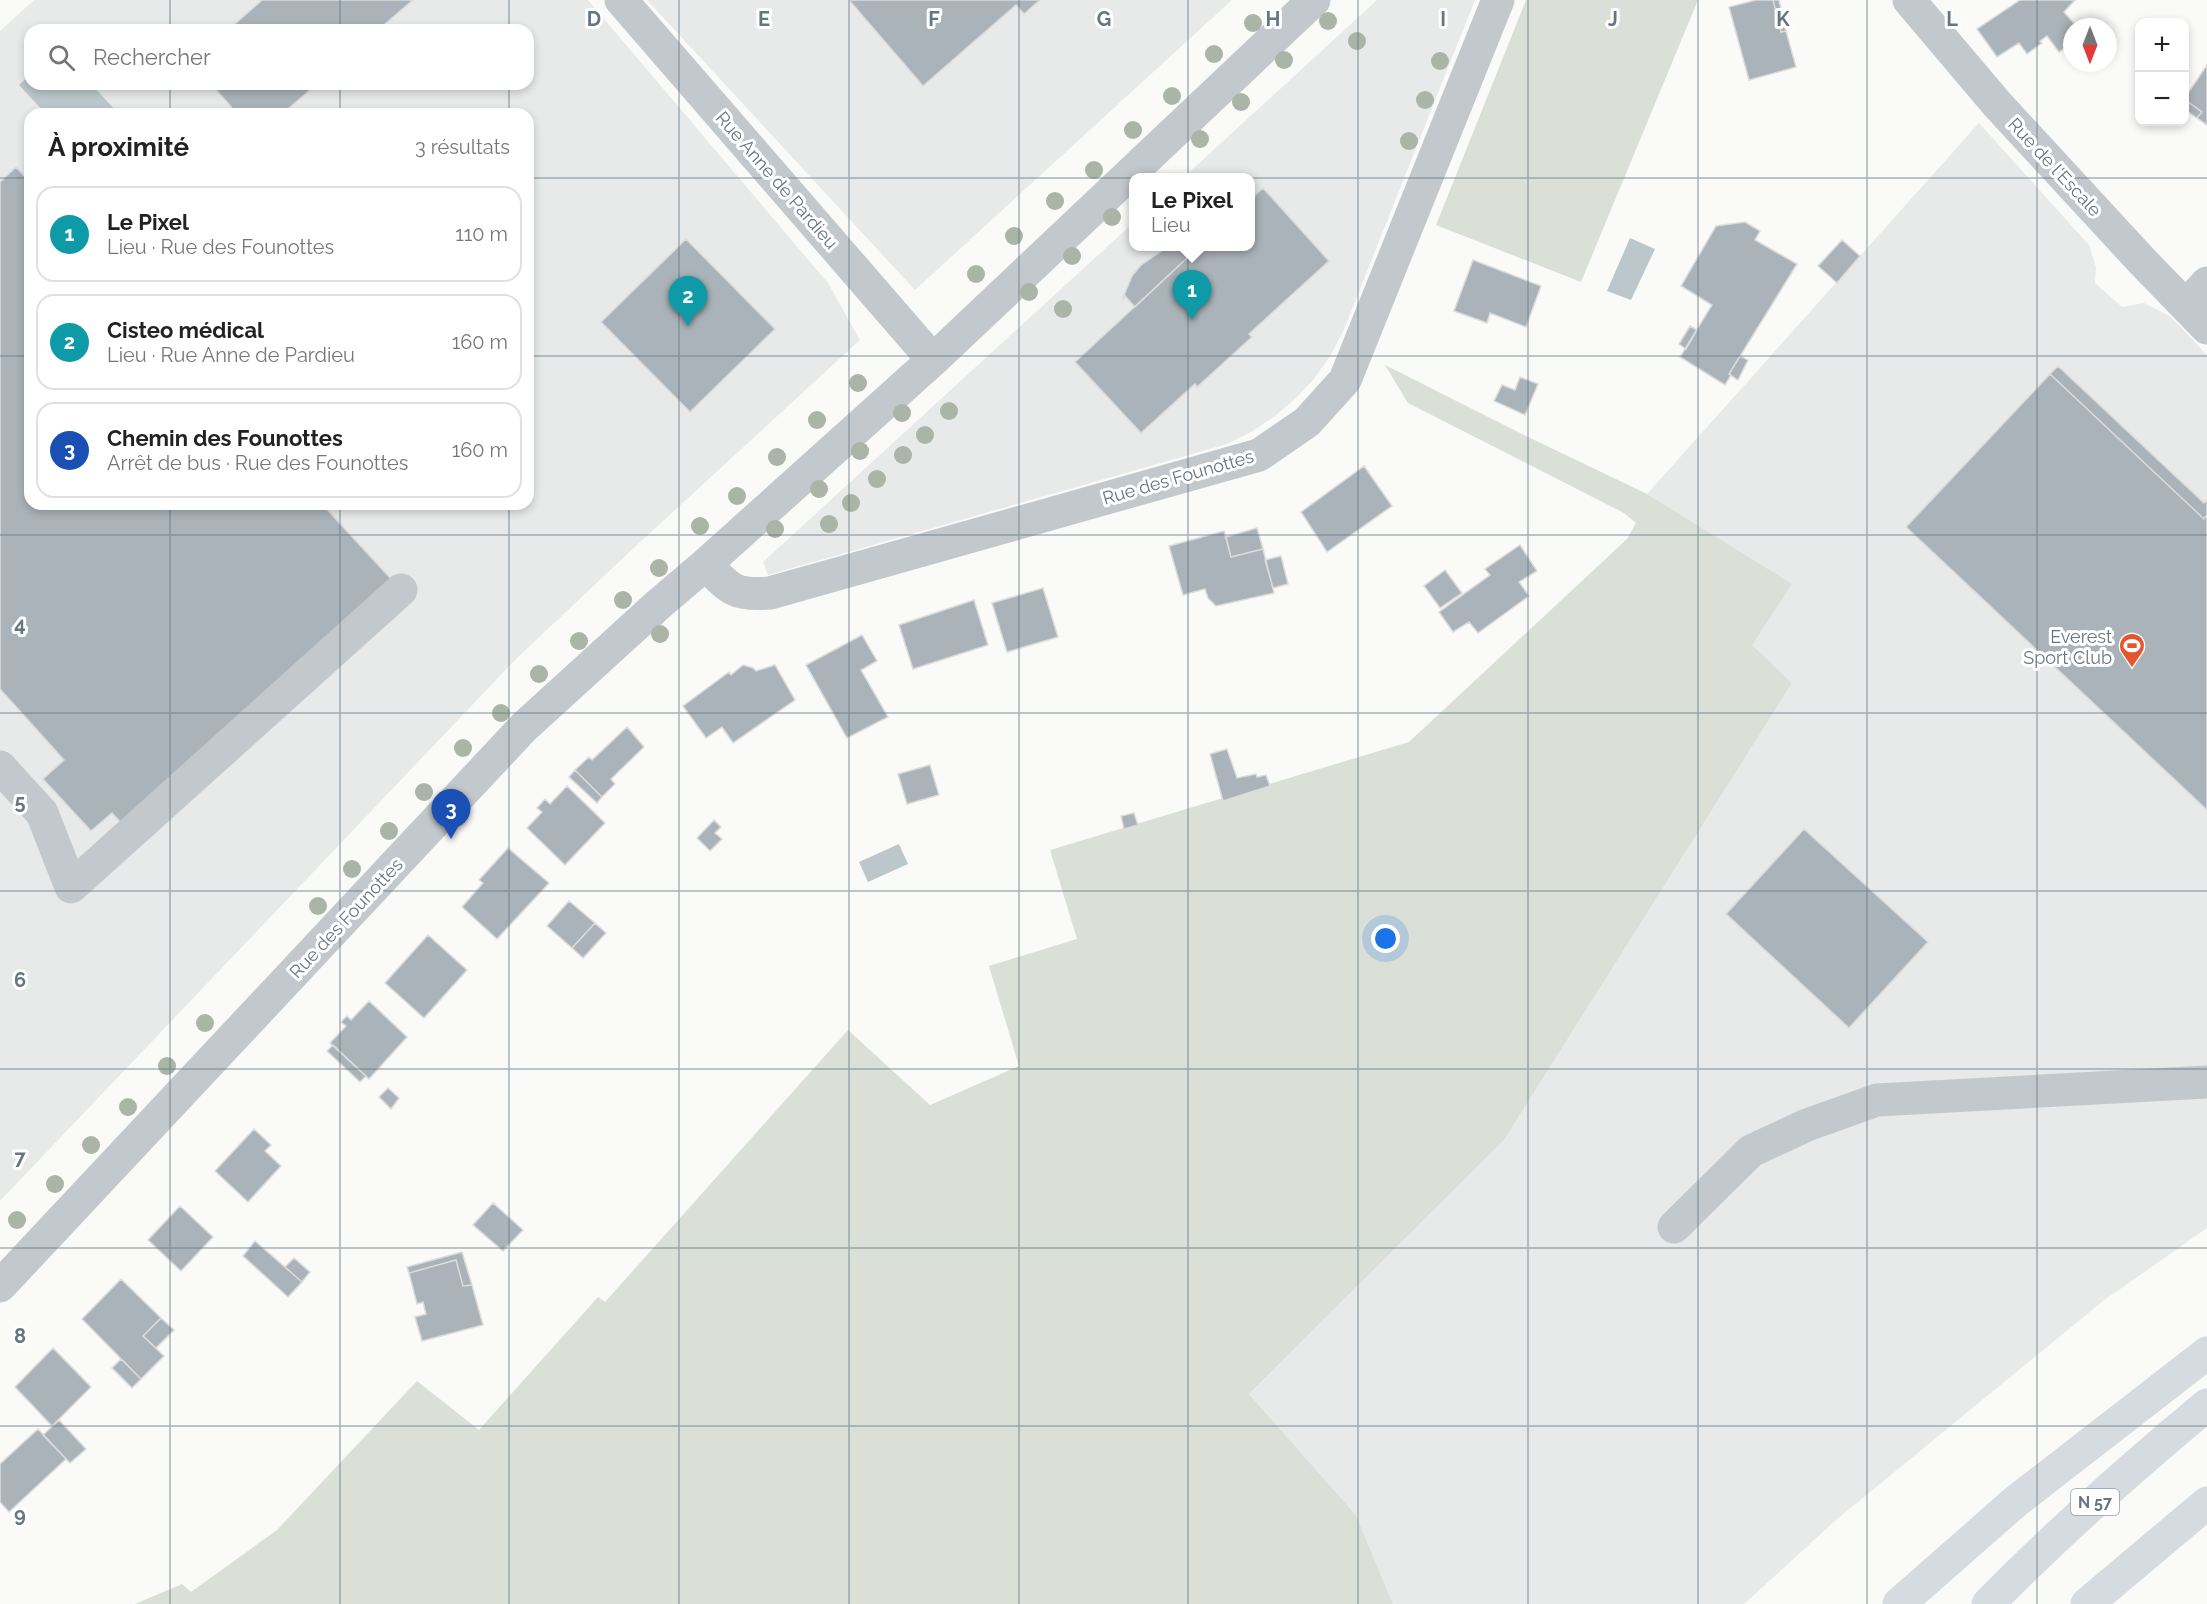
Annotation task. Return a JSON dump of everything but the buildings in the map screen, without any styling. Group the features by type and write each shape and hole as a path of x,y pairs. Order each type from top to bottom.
{"highway":[{"path":"1899,1604 2014,1502 2207,1353"},
{"name":"N 57","path":"1988,1604 2033,1559 2144,1458 2207,1405"},
{"path":"2091,1601 2207,1503"}],"street":[{"name":"Rue Anne de Pardieu","path":"621,0 933,360"},
{"name":"Rue des Founottes","path":"1131,173 1314,0"},
{"name":"Rue des Founottes","path":"706,564 731,589 750,595 771,593 1259,455 1307,422 1345,380 1498,0"},
{"name":"Rue de l'Escale","path":"1909,0 1997,104 2142,261 2200,306"},
{"name":"Rue des Founottes","path":"0,1286 524,727 933,360 1129,175"},
{"path":"0,767 42,813 71,887 401,590"},
{"path":"1674,1227 1751,1151 1807,1125 1877,1100 2207,1082"}],"shaded area":[{"path":"34,0 588,0 828,283 860,340 517,658 0,1201 0,31"},
{"path":"647,0 1232,0 915,290"},
{"path":"1377,0 1475,0 1343,332 1314,379 1274,417 1227,444 768,575 763,562 1129,227 1129,251 1255,251 1255,173 1188,173"},
{"path":"1526,0 1698,0 1581,282 1436,225"},
{"path":"24,80 24,90 97,90 113,108 40,108 19,85"},
{"path":"1979,123 2089,245 2096,267 2095,283 2122,307 2144,303 2170,316 2207,355 2207,1228 2103,1301 1836,1520 1744,1604 1393,1604 1356,1515 1249,1394 1504,1140 1792,683 1751,645 1791,584 1647,494"},
{"path":"1630,238 1655,249 1631,300 1607,291"},
{"path":"1385,365 1647,494 1792,584 1752,645 1792,683 1504,1140 1249,1394 1356,1515 1393,1604 135,1604 182,1584 191,1592 277,1530 417,1381 479,1430 598,1297 605,1302 848,1030 930,1105 1019,1066 989,966 1077,939 1050,850 1409,742 1627,539 1636,523 1624,513 1408,403"},
{"path":"899,844 908,864 868,882 859,862"}],"place":[{"name":"Le Pixel","path":"1192,320"},
{"name":"Cisteo médical","path":"688,326"},
{"name":"Everest Sport Club","path":"2132,669"},
{"name":"Chemin des Founottes","path":"451,839"}]}
